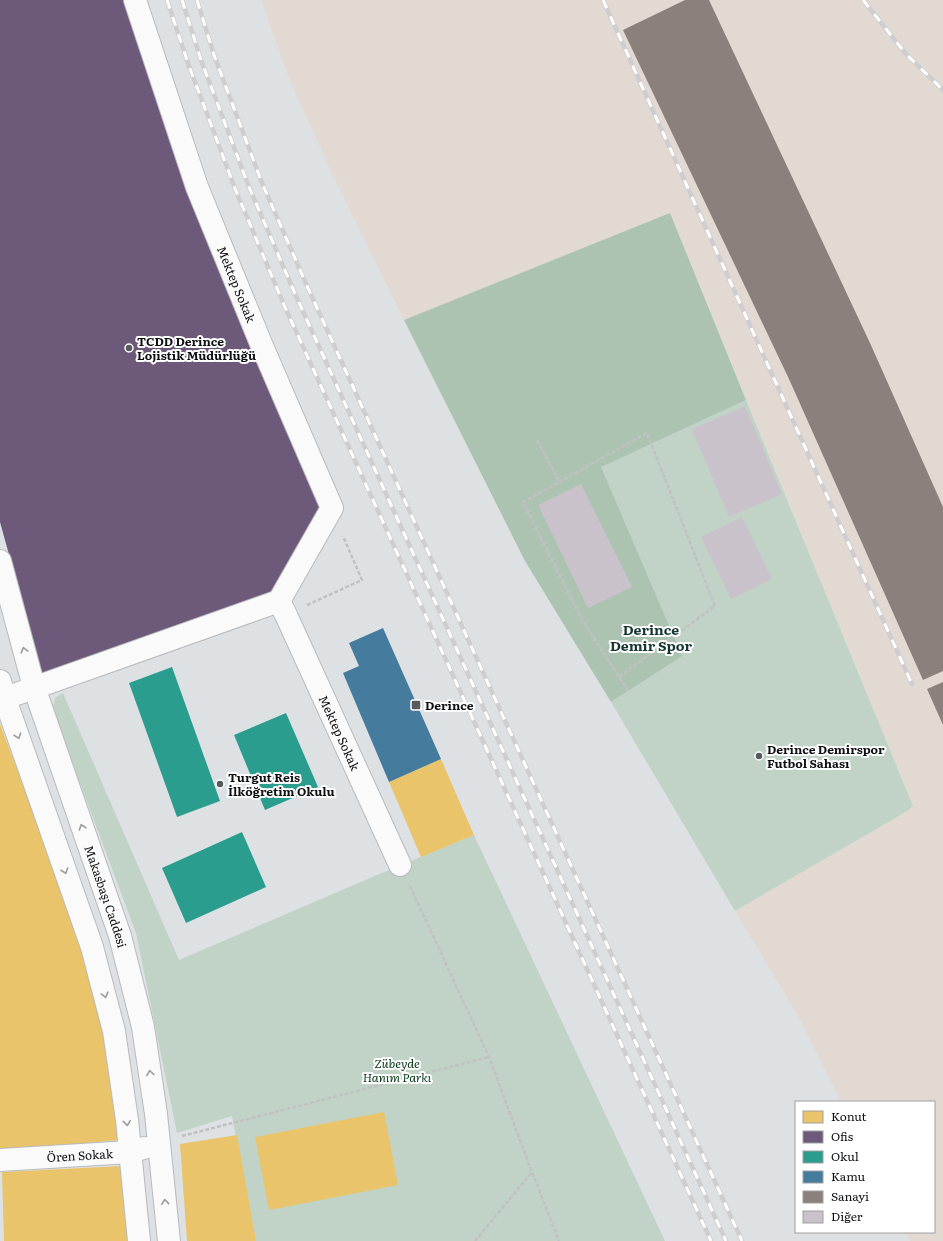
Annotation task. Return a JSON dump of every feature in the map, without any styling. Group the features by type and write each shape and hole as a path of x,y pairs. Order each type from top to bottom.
{"street":[{"name":"Mektep Sokak","path":"135,0 197,187 265,354 332,508 282,608 400,865"},
{"name":"Makasbaşı Caddesi","path":"0,561 34,687 120,936 143,1027 156,1114 168,1241"},
{"path":"139,1241 130,1152 114,1031 92,947 2,693 34,687 282,608"},
{"name":"Ören Sokak","path":"0,1160 130,1152 159,1144"}],"path":[{"path":"619,677 715,606 647,433 523,502 580,616 619,677 628,691"},
{"path":"537,440 559,482"},
{"path":"282,608 362,580 341,530"},
{"path":"400,865 489,1057 559,1241"},
{"path":"159,1144 489,1057"},
{"path":"476,1241 532,1172"}],"shaded area":[{"path":"261,0 943,0 943,1241 910,1241 906,1233 935,1233 935,1101 840,1101 798,1016 735,911 909,810 913,806 670,214 404,320 327,163 288,76"}],"green space":[{"path":"670,213 746,400 601,467 682,656 611,702 525,561 404,320"},
{"path":"746,400 913,806 909,810 735,911 611,702 628,691 600,467"},
{"name":"Zübeyde Hanım Parkı","path":"63,693 179,960 474,835 665,1241 256,1241 232,1116 177,1133 136,933 55,716 53,707 55,698"}],"building: Konut":[{"path":"0,724 85,949 105,1028 119,1140 0,1151"},
{"path":"441,759 474,835 421,857 389,782"},
{"path":"384,1112 398,1185 269,1210 255,1137"},
{"path":"237,1135 256,1241 187,1241 180,1144"},
{"path":"122,1166 128,1241 4,1241 2,1172"}],"building: Ofis":[{"name":"TCDD Derince Lojistik Müdürlüğü","path":"0,0 130,0 325,507 275,597 42,674 0,522"}],"building: Okul":[{"path":"172,667 220,801 177,817 129,683"},
{"path":"286,713 318,787 265,810 234,735"},
{"path":"242,832 266,887 186,923 162,868"}],"building: Kamu":[{"path":"383,628 441,759 389,782 343,673 359,666 349,643"}],"building: Sanayi":[{"path":"685,0 709,0 870,343 943,507 943,671 923,680 789,379 623,30"},
{"path":"943,682 943,725 927,689"}],"building: Diğer":[{"path":"745,406 782,494 729,517 692,429"},
{"path":"581,484 632,587 588,608 538,505"},
{"path":"742,517 772,579 731,599 701,537"}],"railway":[{"path":"167,0 189,66 236,191 284,305 711,1241"},
{"path":"182,0 201,60 249,187 296,296 726,1241"},
{"path":"197,0 214,55 262,183 308,288 742,1241"},
{"path":"603,0 912,684"},
{"path":"863,0 906,54 943,90"}],"place":[{"name":"TCDD Derince Lojistik Müdürlüğü","path":"129,348"},
{"name":"Derince","path":"416,705"},
{"name":"Derince Demirspor Futbol Sahası","path":"759,756"},
{"name":"Turgut Reis İlköğretim Okulu","path":"220,784"}],"district":[{"name":"Derince Demir Spor","path":"651,638"}]}
